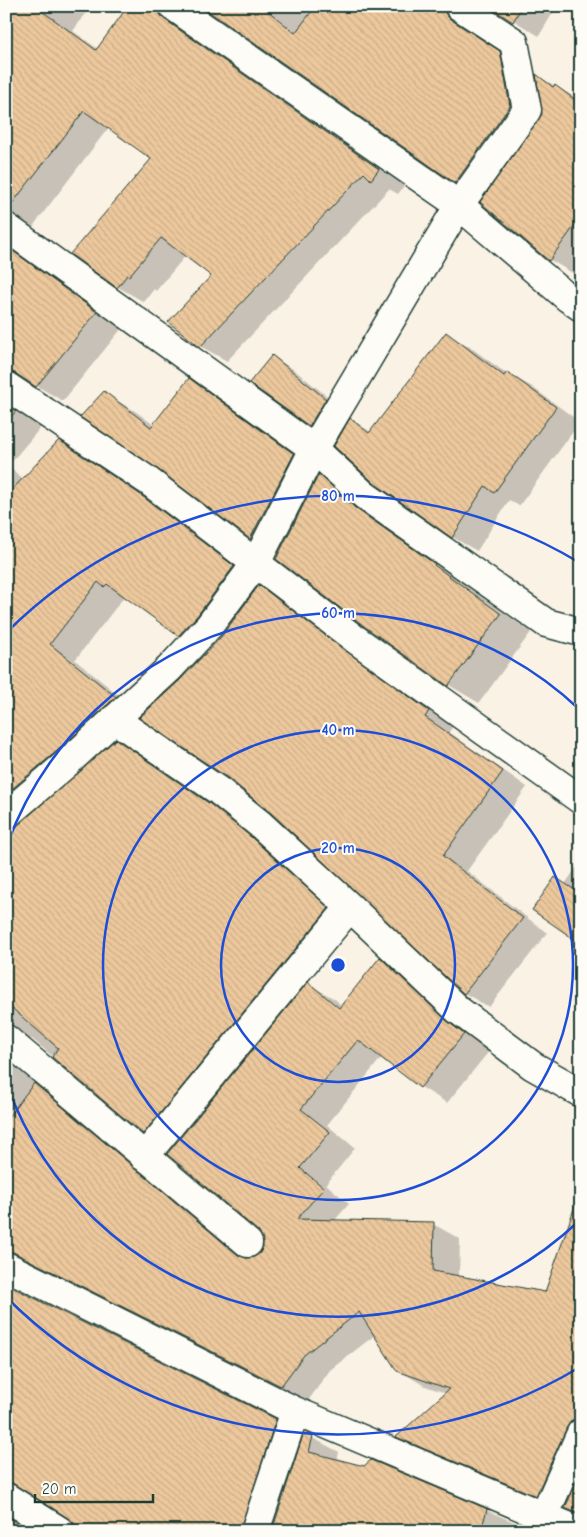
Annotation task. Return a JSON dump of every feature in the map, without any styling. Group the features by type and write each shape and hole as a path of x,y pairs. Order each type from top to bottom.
{"street":[{"path":"172,6 459,204 568,298 581,307"},
{"path":"6,815 67,763 169,669 209,626 256,563 314,449 459,204 527,110 514,42 459,6"},
{"path":"6,227 314,449 364,495 546,623 581,632"},
{"path":"6,386 148,480 355,639 581,800"},
{"path":"114,719 226,797 261,825 458,1010 533,1066 581,1093"},
{"path":"144,1157 350,907"},
{"path":"6,1039 248,1243"},
{"path":"6,1266 295,1411 580,1531"},
{"path":"255,1531 295,1411"},
{"path":"544,1516 581,1433"},
{"path":"6,1497 53,1529"}],"building":[{"path":"6,6 35,6 96,50 128,6 158,6 159,13 164,19 379,169 371,180 364,173 200,347 168,322 211,276 161,238 117,288 70,254 151,159 84,111 8,209 14,214 6,212"},
{"path":"201,6 262,6 295,33 316,6 444,6 445,13 450,19 500,51 510,106 455,183"},
{"path":"488,6 522,6 513,22"},
{"path":"536,74 581,104 581,217 549,261 480,202 542,114"},
{"path":"6,246 97,312 36,387 15,373 6,370"},
{"path":"446,332 504,376 507,372 556,407 494,493 485,486 452,538 374,483 334,446 350,418 369,433"},
{"path":"272,355 326,399 309,426 249,383"},
{"path":"189,378 294,454 250,539 156,468 80,417 104,391 151,427"},
{"path":"6,405 16,411 6,423"},
{"path":"59,440 138,493 234,566 197,616 178,636 107,584 104,587 98,582 50,644 116,697 6,794 6,496"},
{"path":"319,474 355,508 435,564 501,614 448,686 364,626 276,559"},
{"path":"259,585 429,711 425,717 503,771 443,856 523,918 464,994 271,813 228,778 139,718 180,680 221,637"},
{"path":"116,739 210,804 251,837 329,908 143,1134 52,1057 58,1048 6,1003 6,830 16,827"},
{"path":"555,877 581,894 581,944 532,910"},
{"path":"380,957 447,1021 464,1034 420,1088 358,1040 301,1109 330,1132 300,1168 324,1188 297,1219 434,1222 433,1271 545,1292 576,1203 581,1204 581,1418 572,1420 567,1427 536,1496 396,1437 449,1389 397,1371 359,1312 304,1355 281,1386 13,1252 6,1251 6,1120 34,1083 238,1255 246,1258 254,1257 260,1253 263,1245 262,1237 258,1231 167,1154 308,982 339,1008"},
{"path":"6,1284 276,1419 240,1531 75,1531 74,1523 68,1518 14,1484 6,1481"},
{"path":"304,1432 313,1436 309,1452 364,1466 371,1460 490,1510 487,1509 481,1531 272,1531"},
{"path":"581,1472 581,1515 565,1508"},
{"path":"6,1516 30,1531 6,1531"}]}
